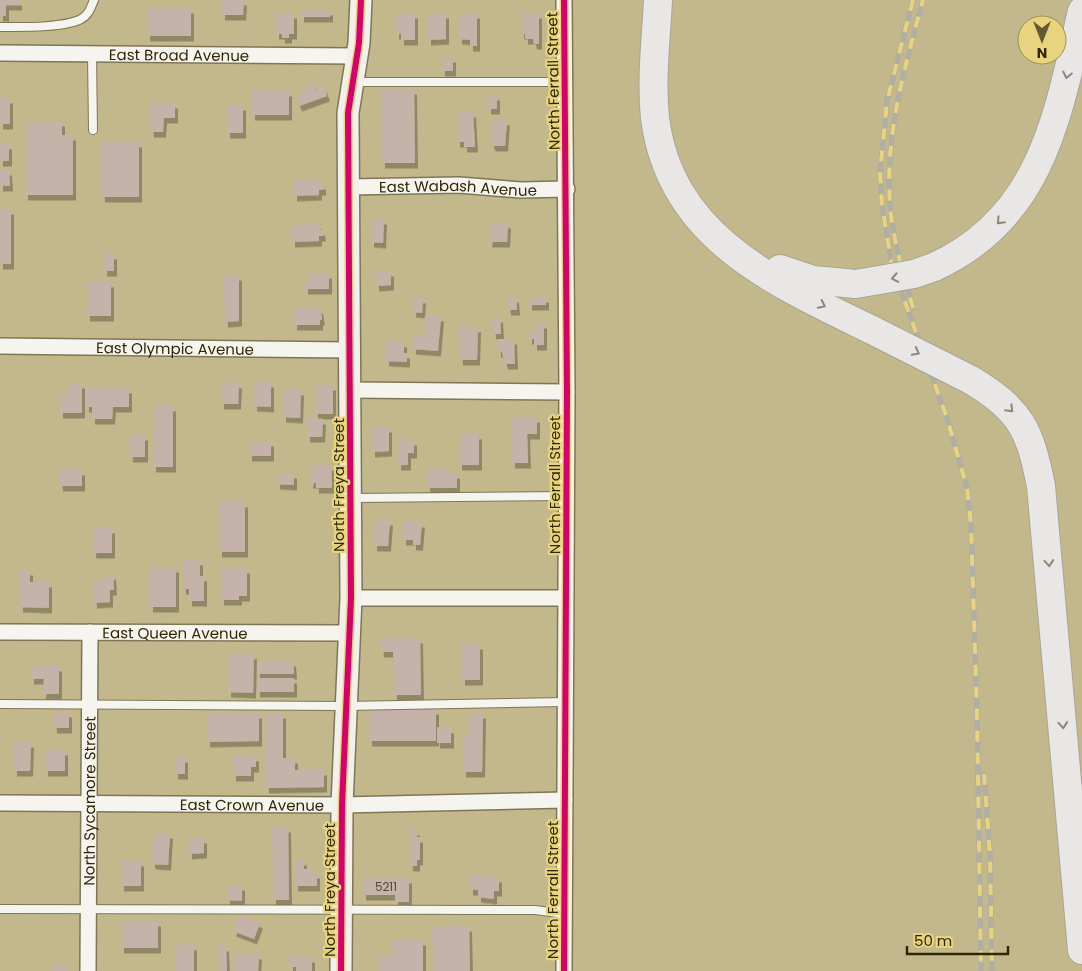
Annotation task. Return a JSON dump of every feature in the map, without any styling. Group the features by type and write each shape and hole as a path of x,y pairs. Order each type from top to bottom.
{"highway":[{"path":"658,0 654,87 655,117 661,149 667,168 683,197 708,230 742,260 782,285 971,380 999,398 1022,424 1033,449 1041,486 1082,950"},
{"path":"668,0 665,115 669,138 678,166 692,192 714,220 744,248 774,266 791,274 813,280 856,284 914,274 934,267 968,250 994,228 1012,209 1025,190 1046,142 1065,84 1082,11"}],"street":[{"name":"North Freya Street","path":"341,971 342,805 351,598 351,350 348,113 357,56 361,0"},
{"name":"North Ferrall Street","path":"564,0 567,392 564,971"},
{"name":"East Broad Avenue","path":"0,53 357,56"},
{"name":"East Wabash Avenue","path":"348,187 459,185 521,190 566,189"},
{"name":"East Olympic Avenue","path":"0,346 351,350"},
{"path":"350,390 567,392"},
{"path":"351,598 565,598"},
{"name":"East Queen Avenue","path":"0,632 349,633"},
{"name":"North Sycamore Street","path":"88,971 90,632"},
{"name":"East Crown Avenue","path":"0,803 342,805 565,800"}],"lane":[{"path":"0,27 37,27 81,19 90,11 94,0"},
{"path":"92,54 93,130"},
{"path":"352,82 565,82"},
{"path":"351,498 566,496"},
{"path":"0,704 345,706 565,702"},
{"path":"0,909 535,910 565,914"}],"building":[{"path":"0,0 19,0 19,5 6,5 6,16 0,16"},
{"path":"222,0 244,0 243,15 222,15"},
{"path":"148,8 191,8 191,36 147,36"},
{"path":"301,10 330,10 330,17 301,17"},
{"path":"276,13 294,13 294,34 289,34 289,38 282,38 282,34 276,34"},
{"path":"396,13 415,13 415,40 401,40 401,34 396,34"},
{"path":"428,13 446,13 446,39 428,40"},
{"path":"459,13 477,13 477,46 470,46 470,40 459,39"},
{"path":"521,13 539,13 539,44 534,44 533,39 525,39 525,34 521,34"},
{"path":"442,57 453,57 453,71 442,71"},
{"path":"314,84 316,91 324,87 327,96 299,106 296,98 303,96 301,89"},
{"path":"382,89 414,89 415,163 382,163"},
{"path":"252,90 289,91 289,115 252,115"},
{"path":"489,95 497,95 497,109 488,109"},
{"path":"0,98 10,98 10,124 0,124"},
{"path":"149,102 175,103 175,118 164,118 163,132 151,132"},
{"path":"227,105 243,105 243,133 227,133"},
{"path":"458,112 473,112 475,147 464,147 464,142 457,142"},
{"path":"491,119 507,120 505,146 493,146 491,143"},
{"path":"25,121 62,121 62,135 73,135 73,195 25,195"},
{"path":"101,142 139,142 139,197 102,197"},
{"path":"0,144 9,144 9,161 0,161"},
{"path":"0,170 9,170 10,186 0,186"},
{"path":"319,179 319,184 323,184 323,190 319,190 319,195 294,196 294,180"},
{"path":"0,209 11,209 11,264 0,264"},
{"path":"371,219 384,219 383,243 371,242"},
{"path":"492,222 508,223 507,242 489,242"},
{"path":"319,224 319,230 322,230 323,236 319,236 319,241 292,242 292,225"},
{"path":"105,254 114,254 114,271 104,271"},
{"path":"376,271 391,271 391,285 376,286"},
{"path":"329,273 329,289 305,289 305,282 310,282 310,274"},
{"path":"239,275 239,321 225,322 223,276"},
{"path":"87,281 111,282 111,316 87,316"},
{"path":"516,297 517,310 508,310 507,298"},
{"path":"529,297 546,297 546,305 529,305"},
{"path":"414,298 423,298 422,313 413,312"},
{"path":"295,308 320,308 322,320 320,320 320,325 294,325"},
{"path":"425,316 441,316 438,351 413,349 413,336 423,336 424,343"},
{"path":"500,317 501,334 493,334 492,318"},
{"path":"535,323 544,323 544,345 534,345 534,339 529,339 529,332 535,332"},
{"path":"458,327 478,327 477,360 460,360"},
{"path":"498,339 514,339 515,364 505,364 502,352 498,352"},
{"path":"386,341 404,342 404,353 407,353 407,362 386,361"},
{"path":"221,382 239,383 238,404 221,404"},
{"path":"255,382 271,382 271,407 254,406"},
{"path":"67,383 82,383 82,413 60,413 60,396 67,396"},
{"path":"315,385 333,385 333,414 315,414"},
{"path":"86,388 129,388 129,407 113,407 112,419 92,419 92,407 86,407"},
{"path":"283,390 301,390 300,418 283,417"},
{"path":"153,406 173,406 173,467 153,467"},
{"path":"537,417 537,434 527,434 528,463 512,463 512,418"},
{"path":"307,418 323,419 322,437 307,437"},
{"path":"372,427 389,427 389,451 372,452"},
{"path":"461,434 479,434 479,465 459,465"},
{"path":"129,435 145,435 145,457 130,457"},
{"path":"399,440 414,440 414,453 408,453 408,465 398,465"},
{"path":"249,441 271,441 271,456 249,456"},
{"path":"331,465 332,488 316,488 316,483 310,483 313,466"},
{"path":"427,468 450,469 450,473 457,473 457,488 427,488"},
{"path":"59,470 82,470 82,486 60,486"},
{"path":"277,473 294,473 294,485 277,484"},
{"path":"219,502 245,502 245,552 219,552"},
{"path":"375,520 390,520 388,546 374,546"},
{"path":"403,522 422,522 420,545 413,545 413,540 403,540"},
{"path":"94,528 112,528 112,553 93,553"},
{"path":"183,559 200,560 200,576 204,576 204,601 189,601 189,589 183,589"},
{"path":"150,567 176,567 176,607 150,607"},
{"path":"221,568 247,568 247,596 239,596 239,600 221,600"},
{"path":"20,570 30,570 30,582 49,582 49,608 20,607"},
{"path":"113,574 114,590 110,590 110,602 94,603 93,581 106,581 105,575"},
{"path":"380,638 420,638 421,695 394,695 393,652 381,652"},
{"path":"462,644 480,644 480,680 462,680"},
{"path":"229,653 254,654 253,693 228,692"},
{"path":"257,661 293,661 294,674 257,674"},
{"path":"31,666 59,666 59,694 43,694 44,679 31,679"},
{"path":"257,678 294,678 294,692 257,692"},
{"path":"369,709 436,709 436,741 369,741"},
{"path":"53,712 69,712 69,728 54,728"},
{"path":"259,713 259,741 207,742 207,714"},
{"path":"265,713 283,713 283,758 295,758 295,770 324,770 324,787 266,788"},
{"path":"470,713 483,713 482,772 463,772 464,735 469,735"},
{"path":"437,727 451,728 451,743 437,743"},
{"path":"14,742 31,742 30,771 14,771"},
{"path":"45,750 65,750 65,771 45,771"},
{"path":"233,755 256,756 256,767 251,767 251,776 233,776"},
{"path":"175,757 185,757 185,774 175,774"},
{"path":"272,827 288,827 289,900 273,900"},
{"path":"409,830 417,830 417,837 420,837 420,860 417,860 417,866 410,866"},
{"path":"153,833 170,833 168,865 153,864 152,862"},
{"path":"189,838 204,838 204,853 189,854"},
{"path":"122,860 141,861 141,886 121,886"},
{"path":"295,860 304,860 304,869 313,869 313,873 317,873 317,886 295,886"},
{"path":"470,875 499,877 499,891 494,891 494,899 478,897 478,890 470,890"},
{"path":"363,877 409,878 409,902 395,902 395,895 363,895"},
{"path":"227,885 242,885 242,901 227,900"},
{"path":"240,915 260,923 254,939 233,931"},
{"path":"121,921 158,921 158,948 121,948"},
{"path":"469,926 470,971 433,971 432,927"},
{"path":"392,940 423,940 423,971 378,971 378,958 392,958"},
{"path":"176,944 194,945 194,971 176,971"},
{"path":"218,946 226,946 227,971 219,971"},
{"path":"235,953 259,954 258,971 234,971"},
{"path":"290,954 295,954 295,957 312,957 312,971 296,971 296,967 290,967"},
{"path":"54,966 68,966 68,971 54,971"}],"railway":[{"path":"913,0 887,101 880,173 882,206 892,266 947,418 967,488 971,525 977,715 981,971"},
{"path":"913,308 893,230 889,177 893,126 903,75 923,0"},
{"path":"984,774 990,855 992,971"}],"cycle path":[{"path":"341,971 342,805 351,598 348,113 359,43 361,0"},
{"path":"564,0 567,392 564,971"}]}
